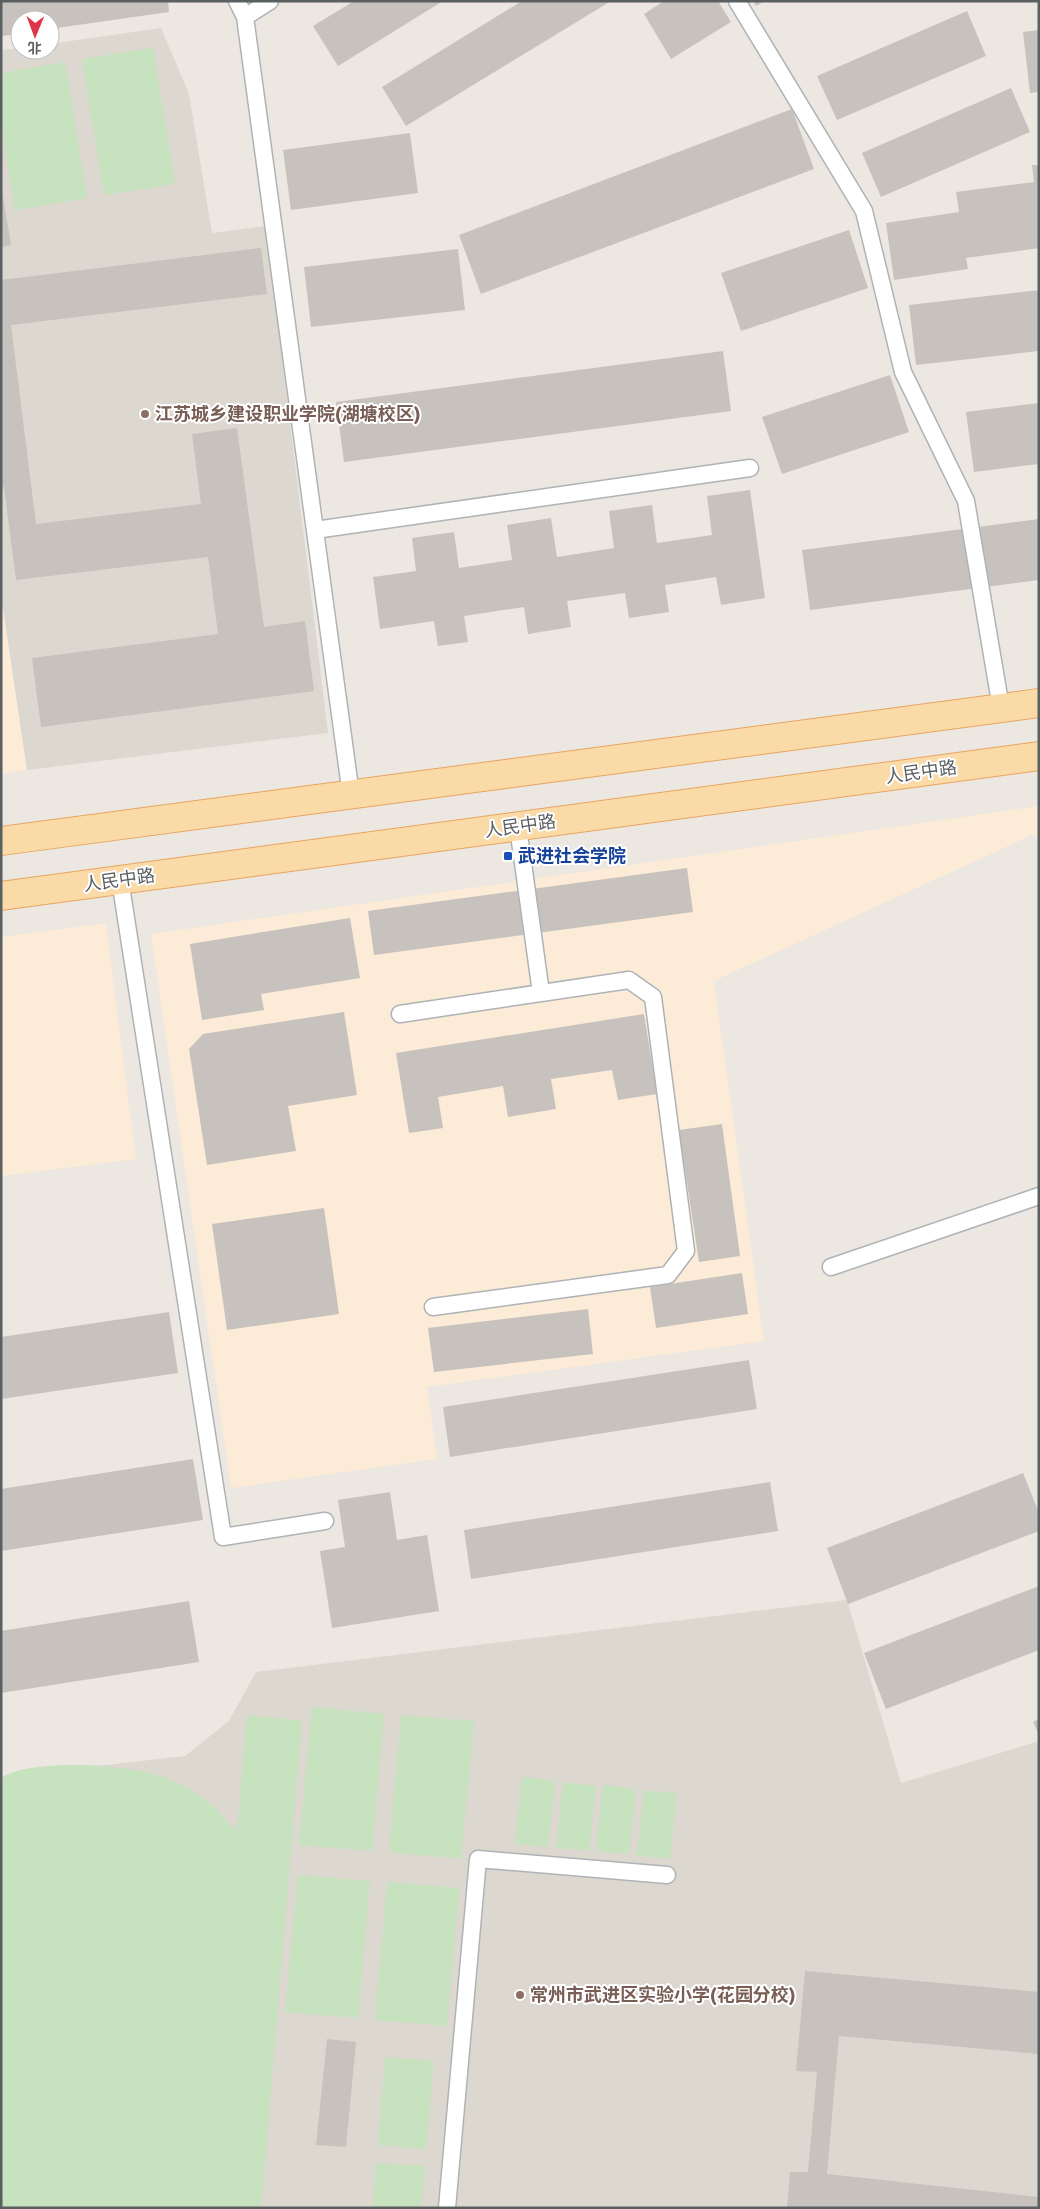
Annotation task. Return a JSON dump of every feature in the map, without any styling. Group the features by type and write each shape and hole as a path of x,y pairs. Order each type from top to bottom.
{"main road":[{"path":"1,841 1039,703"},
{"name":"人民中路","path":"1,896 1039,756"}],"lane":[{"path":"237,1 245,17 351,795"},
{"path":"245,17 270,1"},
{"path":"737,1 864,211 903,372 966,501 1001,708"},
{"path":"315,530 750,468"},
{"path":"518,827 541,993"},
{"path":"120,880 223,1537 325,1521"},
{"path":"400,1014 629,980 653,997 686,1251 668,1275 433,1307"},
{"path":"831,1267 1039,1196"},
{"path":"447,2208 478,1859 667,1876"}],"shaded area":[{"name":"江苏城乡建设职业学院(湖塘校区)","path":"161,28 189,94 212,233 266,226 328,733 27,770 1,594 1,50 10,49 10,60 60,60 60,43"},
{"path":"1,594 27,770 1,774"},
{"path":"1039,806 1039,838 1032,835 714,981 764,1341 427,1387 437,1459 231,1488 151,934"},
{"path":"106,923 136,1159 1,1176 1,937"},
{"name":"常州市武进区实验小学(花园分校)","path":"847,1600 901,1783 1036,1742 1039,1750 1039,2208 1,2208 1,1777 185,1756 229,1721 256,1672"}],"green space":[{"path":"153,48 175,184 104,195 82,59"},
{"path":"65,62 87,198 15,210 1,123 1,73"},
{"path":"312,1707 384,1714 372,1851 299,1845"},
{"path":"247,1715 302,1721 261,2208 1,2208 1,1778 16,1771 59,1765 110,1767 155,1774 189,1789 203,1798 237,1831"},
{"path":"401,1715 474,1721 461,1859 389,1852"},
{"path":"522,1777 555,1781 548,1847 515,1844"},
{"path":"563,1782 596,1786 589,1851 556,1848"},
{"path":"603,1785 636,1789 629,1854 596,1851"},
{"path":"644,1790 677,1793 670,1859 637,1856"},
{"path":"298,1875 370,1881 358,2018 285,2012"},
{"path":"387,1882 459,1888 447,2026 375,2020"},
{"path":"385,2057 434,2061 426,2149 378,2145"},
{"path":"376,2163 425,2166 421,2208 373,2208"}],"building":[{"path":"1,1 168,1 169,12 60,28 60,10 10,10 10,35 1,36"},
{"path":"354,1 443,1 338,66 313,26"},
{"path":"522,1 611,1 406,126 382,87"},
{"path":"664,1 718,1 731,22 671,59 644,14"},
{"path":"753,1 765,1 756,6"},
{"path":"967,11 986,56 837,120 817,76"},
{"path":"1039,30 1039,92 1030,93 1023,32"},
{"path":"1011,88 1030,132 881,197 862,153"},
{"path":"792,109 814,169 481,294 459,235"},
{"path":"410,133 418,193 291,210 283,150"},
{"path":"1032,165 1039,165 1039,248 966,258 968,269 894,280 886,223 959,212 956,192 1034,182"},
{"path":"1,185 11,245 1,247"},
{"path":"849,230 868,288 741,331 721,273"},
{"path":"261,248 267,294 11,325 36,524 201,504 192,434 237,428 264,627 305,621 314,691 41,727 32,658 218,634 208,557 16,580 4,487 1,487 1,280"},
{"path":"458,249 465,310 311,327 304,267"},
{"path":"1039,290 1039,351 916,365 909,305"},
{"path":"723,351 731,411 344,462 336,402"},
{"path":"890,375 909,432 782,474 762,417"},
{"path":"1039,403 1039,464 974,472 966,412"},
{"path":"750,490 765,598 721,605 716,577 665,585 669,612 629,618 625,593 567,601 571,627 528,634 524,607 464,616 468,642 438,646 434,621 380,629 373,577 416,571 412,538 454,532 459,568 512,560 507,525 551,518 557,557 614,548 609,511 652,505 657,543 712,535 707,496"},
{"path":"1039,519 1039,580 810,610 802,550"},
{"path":"687,868 693,912 374,955 368,911"},
{"path":"350,918 360,978 261,994 264,1010 202,1020 190,944"},
{"path":"344,1012 357,1095 288,1106 296,1151 207,1165 189,1049 203,1034"},
{"path":"644,1014 657,1094 618,1100 612,1070 551,1079 556,1109 508,1117 503,1086 438,1097 443,1128 409,1133 396,1053"},
{"path":"722,1124 740,1256 699,1262 679,1130"},
{"path":"324,1208 339,1314 227,1330 212,1224"},
{"path":"742,1273 748,1314 656,1328 650,1287"},
{"path":"588,1309 593,1354 434,1372 428,1328"},
{"path":"169,1312 178,1373 1,1399 1,1337"},
{"path":"749,1360 757,1409 450,1457 443,1407"},
{"path":"193,1459 203,1520 1,1551 1,1489"},
{"path":"1023,1473 1039,1513 1039,1531 848,1604 827,1548"},
{"path":"770,1482 778,1531 471,1579 464,1530"},
{"path":"390,1492 397,1540 427,1535 439,1611 332,1628 320,1551 345,1547 338,1500"},
{"path":"1039,1586 1039,1650 886,1709 864,1653"},
{"path":"189,1601 199,1662 1,1693 1,1631"},
{"path":"1039,1719 1039,1735 1033,1722"},
{"path":"805,1971 1039,1992 1039,2054 839,2036 827,2174 1039,2197 1039,2208 787,2208 790,2172 808,2172 817,2072 796,2071"},
{"path":"327,2039 356,2042 346,2147 316,2145"}],"place":[{"name":"江苏城乡建设职业学院(湖塘校区)","path":"145,414"},
{"name":"武进社会学院","path":"508,856"},
{"name":"常州市武进区实验小学(花园分校)","path":"520,1995"}]}
